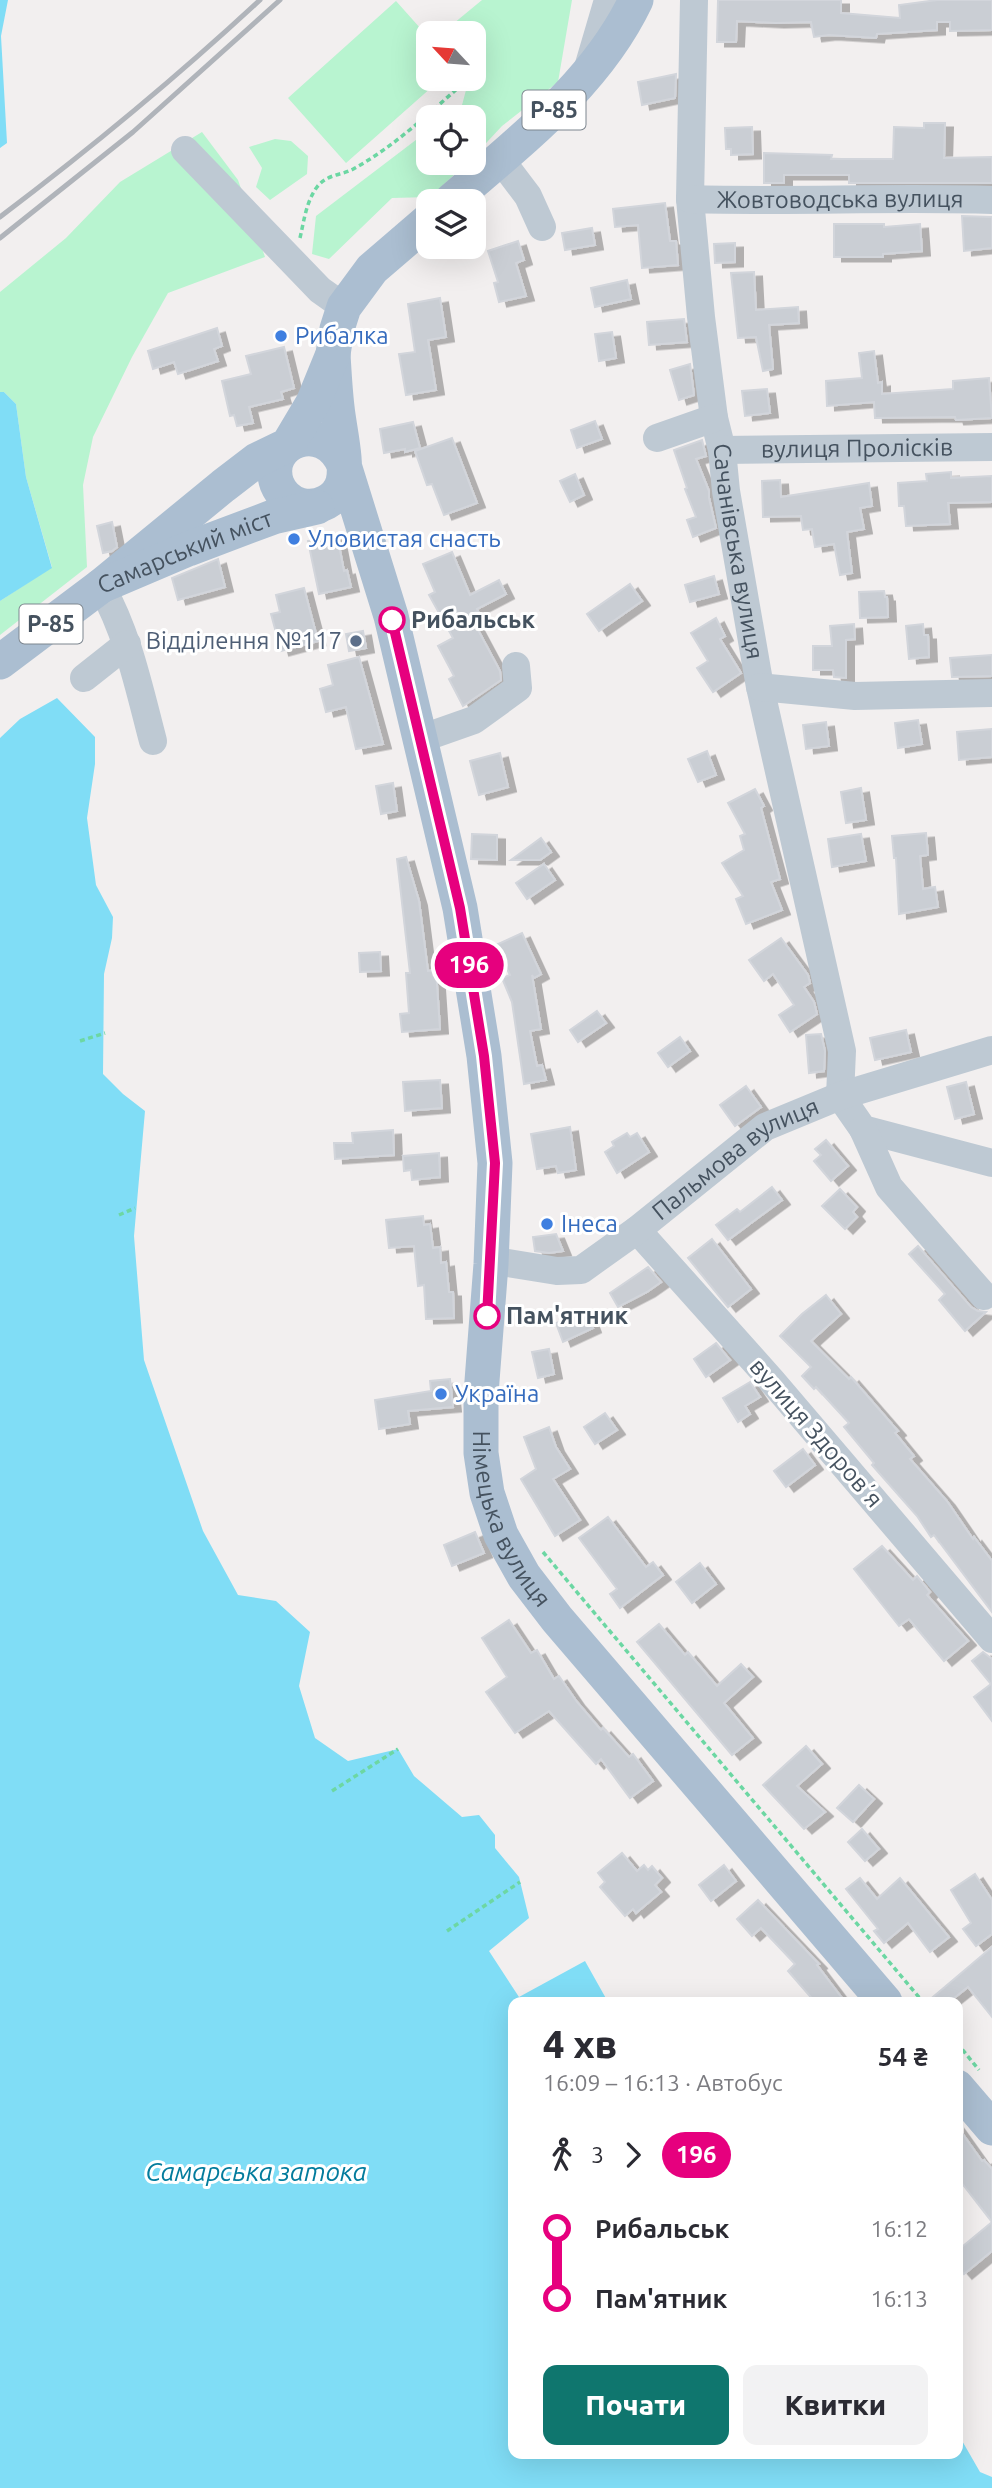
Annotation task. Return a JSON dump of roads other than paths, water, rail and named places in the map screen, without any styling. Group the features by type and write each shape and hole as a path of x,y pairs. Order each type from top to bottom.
{"main road":[{"name":"Р-85","path":"465,189 569,96 611,43 636,0"},
{"path":"344,465 333,354 337,329 344,307 372,269 416,231"},
{"path":"333,354 313,403 276,463 275,474 278,485 291,501 311,507 338,510 362,524"},
{"path":"101,586 248,466 298,440 310,437 321,439 339,454 344,465"},
{"name":"Р-85","path":"311,507 321,505 337,493 342,484 344,465"},
{"name":"Німецька вулиця","path":"344,465 391,616 460,908 484,1056 495,1163 491,1264 481,1394 481,1453 487,1493 501,1535 524,1576 556,1619 687,1768 881,1997"},
{"name":"Самарський міст","path":"0,662 101,586 232,532 311,507"},
{"path":"970,2081 992,2128"}],"street":[{"path":"586,75 608,0"},
{"name":"Сачанівська вулиця","path":"694,0 690,199 714,418 722,450 726,491 761,687 842,1051 840,1096"},
{"path":"185,150 320,290 344,307"},
{"path":"500,159 528,196 542,227"},
{"name":"Жовтоводська вулиця","path":"690,199 992,200"},
{"path":"657,438 714,418"},
{"name":"вулиця Пролісків","path":"722,450 992,447"},
{"path":"101,586 112,605 127,644 153,741"},
{"path":"84,678 127,644"},
{"path":"420,739 474,720 518,688 516,666"},
{"path":"761,687 855,696 992,693"},
{"name":"Пальмова вулиця","path":"491,1264 508,1263 557,1271 581,1270 637,1230 765,1127 840,1096 992,1050"},
{"path":"840,1096 863,1129 889,1188 985,1296"},
{"path":"863,1129 992,1163"},
{"name":"вулиця Здоровʼя","path":"637,1230 772,1381 992,1639"}],"water":[{"path":"0,0 8,0 1,36 7,143 0,148"},
{"path":"0,392 4,392 16,404 26,477 52,568 0,601"},
{"name":"Самарська затока","path":"57,698 95,737 95,764 87,818 96,885 113,917 112,938 104,974 103,1074 145,1111 134,1236 144,1360 203,1531 238,1595 276,1601 310,1632 299,1686 315,1738 348,1761 398,1749 414,1776 462,1817 479,1815 495,1835 495,1848 519,1877 529,1918 489,1951 519,1997 508,1997 508,2459 963,2459 963,2442 980,2472 992,2477 992,2488 0,2488 0,738 20,719"},
{"name":"Самарська затока","path":"585,1961 605,1997 519,1997"}],"railway":[{"path":"0,217 133,112 260,0"},
{"path":"0,238 133,132 280,0"}],"place":[{"name":"Рибалка","path":"281,336"},
{"name":"Уловистая снасть","path":"294,539"},
{"name":"Рибальськ","path":"392,620"},
{"name":"Відділення №117","path":"356,641"},
{"name":"Інеса","path":"547,1224"},
{"name":"Пам'ятник","path":"487,1316"},
{"name":"Україна","path":"441,1394"}]}
